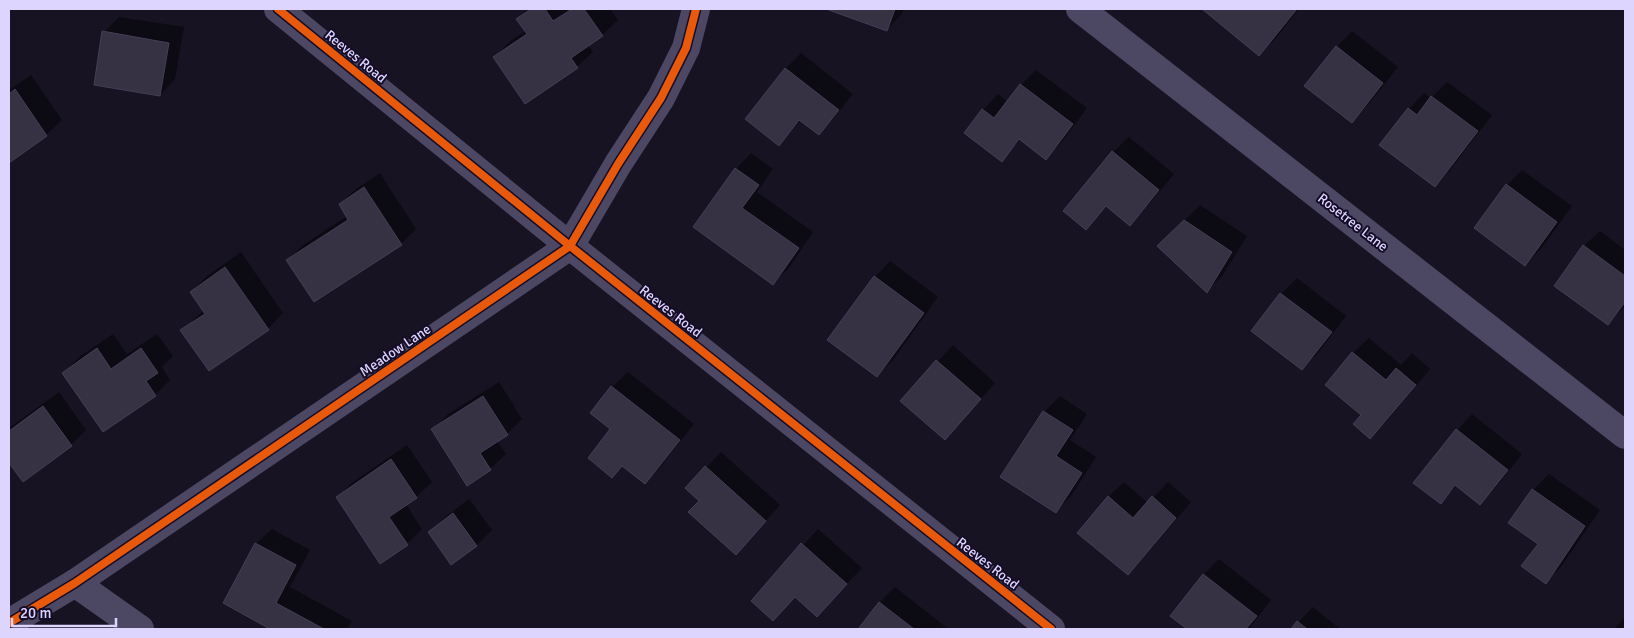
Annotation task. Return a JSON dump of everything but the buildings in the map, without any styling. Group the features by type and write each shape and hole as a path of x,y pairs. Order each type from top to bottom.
{"street":[{"name":"Reeves Road","path":"278,9 570,246 1052,629"},
{"name":"Meadow Lane","path":"9,622 75,582 570,246 618,164 661,98 686,48 696,9"},
{"name":"Rosetree Lane","path":"1080,9 1625,435"},
{"path":"75,582 140,629"}],"cycle path":[{"path":"278,9 570,246 1051,629"},
{"path":"9,623 75,583 570,246 618,164 661,98 686,48 696,9"}]}
